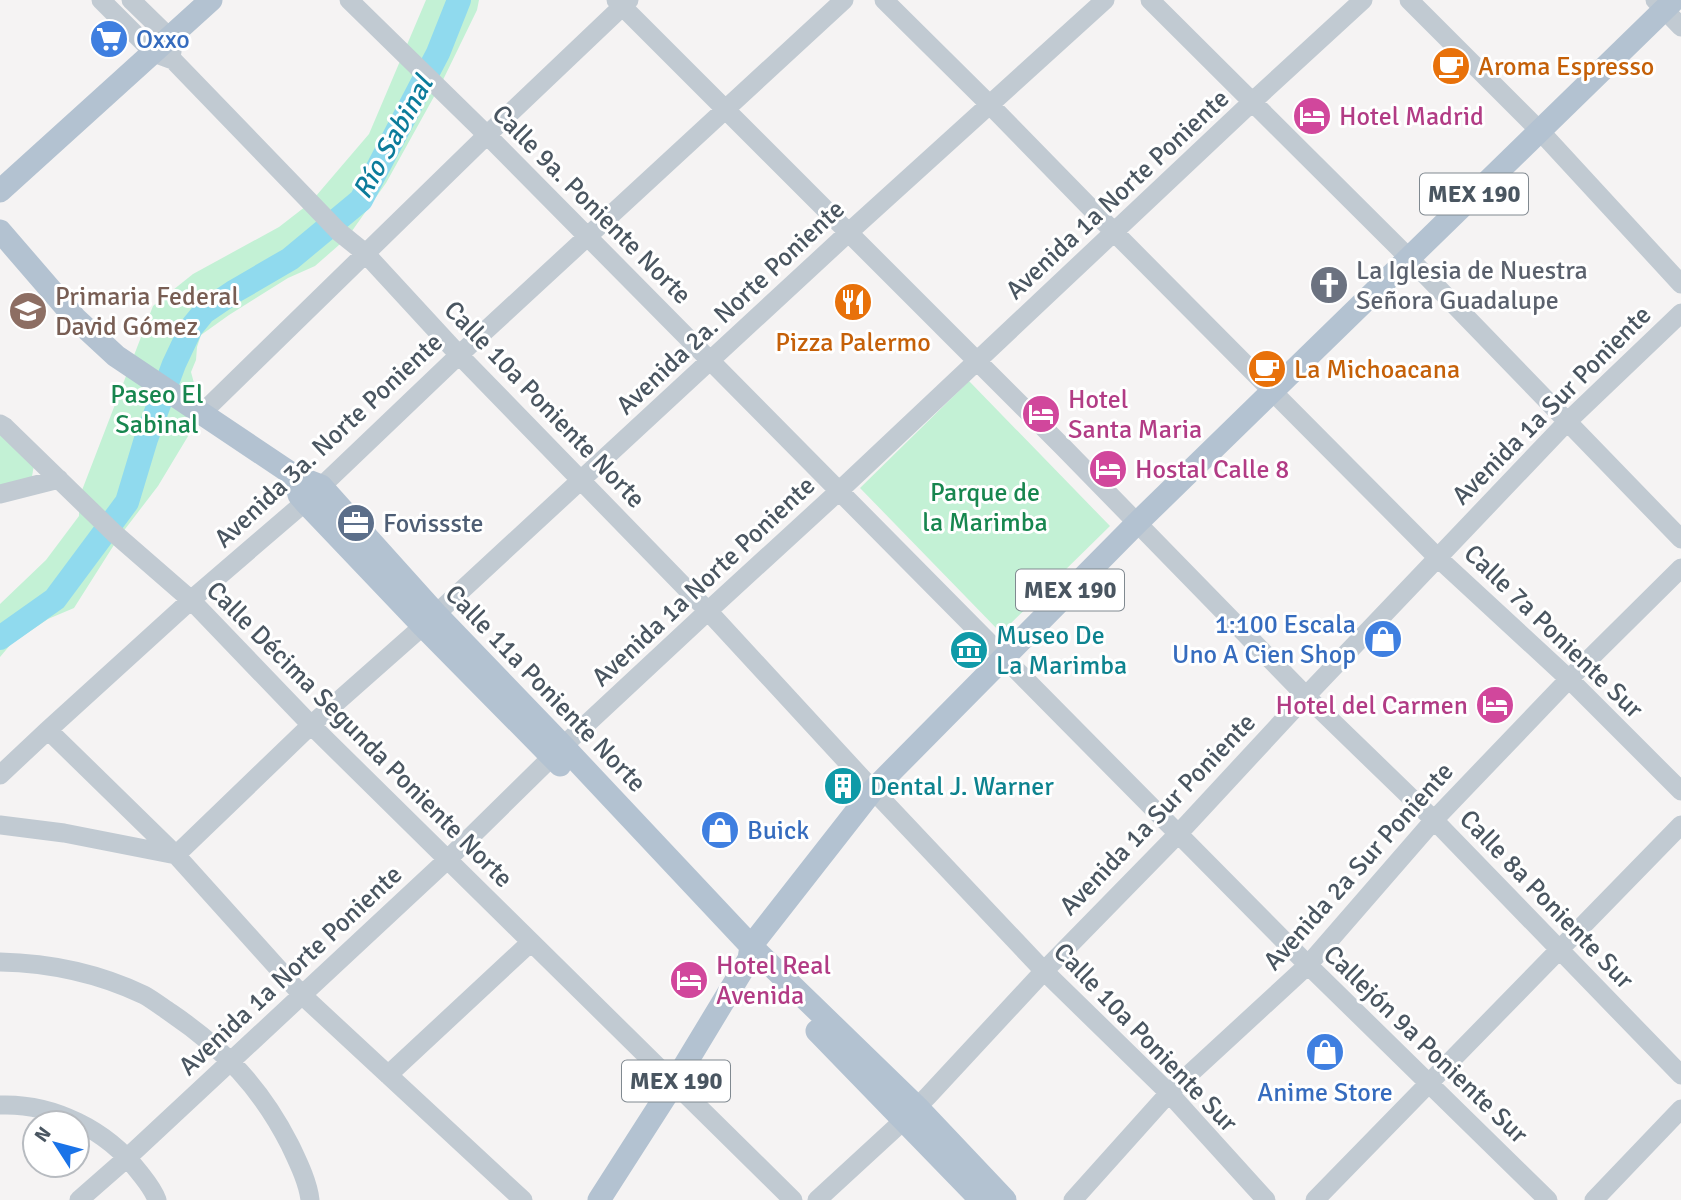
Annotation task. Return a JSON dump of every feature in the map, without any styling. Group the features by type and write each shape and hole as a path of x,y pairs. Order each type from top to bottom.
{"main road":[{"path":"0,191 165,50 211,0"},
{"name":"MEX 190","path":"599,1200 674,1083 750,952 873,790 1136,523 1539,131 1665,3"},
{"path":"0,231 76,319 116,356 295,476 299,495 313,494"},
{"name":"Calle 11a Poniente Norte","path":"313,494 694,895 910,1114"},
{"path":"910,1114 981,1200"},
{"path":"910,1114 1005,1200"}],"street":[{"name":"Calle 10a Poniente Norte","path":"101,0 165,50 339,232 365,253 459,355 708,611 873,790"},
{"name":"Calle 10a Poniente Norte","path":"131,0 165,50"},
{"name":"Calle 9a. Poniente Norte","path":"349,0 487,135 1004,656"},
{"name":"Avenida 3a. Norte Poniente","path":"0,775 191,600 313,494 459,355 844,0"},
{"name":"Calle 7a Poniente Sur","path":"884,0 1438,558 1569,679 1681,791"},
{"name":"Avenida 2a. Norte Poniente","path":"176,855 311,725 430,620 848,233 1105,0"},
{"path":"1150,0 1409,258 1681,539"},
{"name":"Avenida 1a Norte Poniente","path":"79,1200 302,995 558,751 1363,0"},
{"path":"1409,0 1539,131 1681,284"},
{"name":"Calle 8a Poniente Sur","path":"622,2 724,110 1306,696 1434,820 1681,1074"},
{"path":"202,413 622,2"},
{"path":"1665,3 1681,27"},
{"name":"Avenida 1a Sur Poniente","path":"817,1200 910,1114 1567,422 1681,313"},
{"name":"Calle Décima Segunda Poniente Norte","path":"2,423 114,533 191,600 311,725 793,1200"},
{"path":"0,494 60,479"},
{"name":"Avenida 2a Sur Poniente","path":"1073,1200 1169,1093 1308,965 1434,820 1569,679 1681,568"},
{"name":"Callejón 9a Poniente Sur","path":"1004,656 1308,965 1548,1200"},
{"path":"48,730 176,855 302,995 523,1200"},
{"name":"Calle 10a Poniente Sur","path":"873,790 1044,971 1169,1093 1266,1200"},
{"path":"0,825 64,833 176,855"},
{"path":"1315,1200 1681,825"},
{"path":"388,1075 531,942"},
{"path":"0,962 59,968 104,980 146,996 183,1021 231,1060 277,1119 297,1159 310,1200"},
{"path":"0,1105 37,1107 66,1116 85,1126 128,1157 154,1191 157,1200"},
{"path":"1594,1200 1681,1109"}],"green space":[{"name":"Paseo El Sabinal","path":"426,0 479,0 477,10 441,84 386,183 347,238 315,266 288,278 201,335 191,372 202,413 158,486 119,537 74,608 48,619 11,644 0,657 0,604 46,560 79,516 79,498 153,306 193,274 279,227 310,203 369,134"},
{"name":"Parque de la Marimba","path":"969,381 1110,526 1001,633 860,488"},
{"path":"0,429 34,465 31,482 0,491"}],"waterway":[{"name":"Río Sabinal","path":"0,638 55,599 127,502 146,439 174,364 191,328 204,312 290,259 361,200 438,53 459,0"}],"place":[{"name":"Oxxo","path":"109,39"},
{"name":"Aroma Espresso","path":"1451,66"},
{"name":"Hotel Madrid","path":"1312,116"},
{"name":"La Iglesia de Nuestra Señora Guadalupe","path":"1329,285"},
{"name":"Pizza Palermo","path":"853,302"},
{"name":"Primaria Federal David Gómez","path":"28,311"},
{"name":"La Michoacana","path":"1267,369"},
{"name":"Hotel Santa Maria","path":"1041,414"},
{"name":"Hostal Calle 8","path":"1108,469"},
{"name":"Fovissste","path":"356,523"},
{"name":"1:100 Escala Uno A Cien Shop","path":"1383,639"},
{"name":"Museo De La Marimba","path":"969,650"},
{"name":"Hotel del Carmen","path":"1495,705"},
{"name":"Dental J. Warner","path":"843,786"},
{"name":"Buick","path":"720,830"},
{"name":"Hotel Real Avenida","path":"689,980"},
{"name":"Anime Store","path":"1325,1052"}]}
